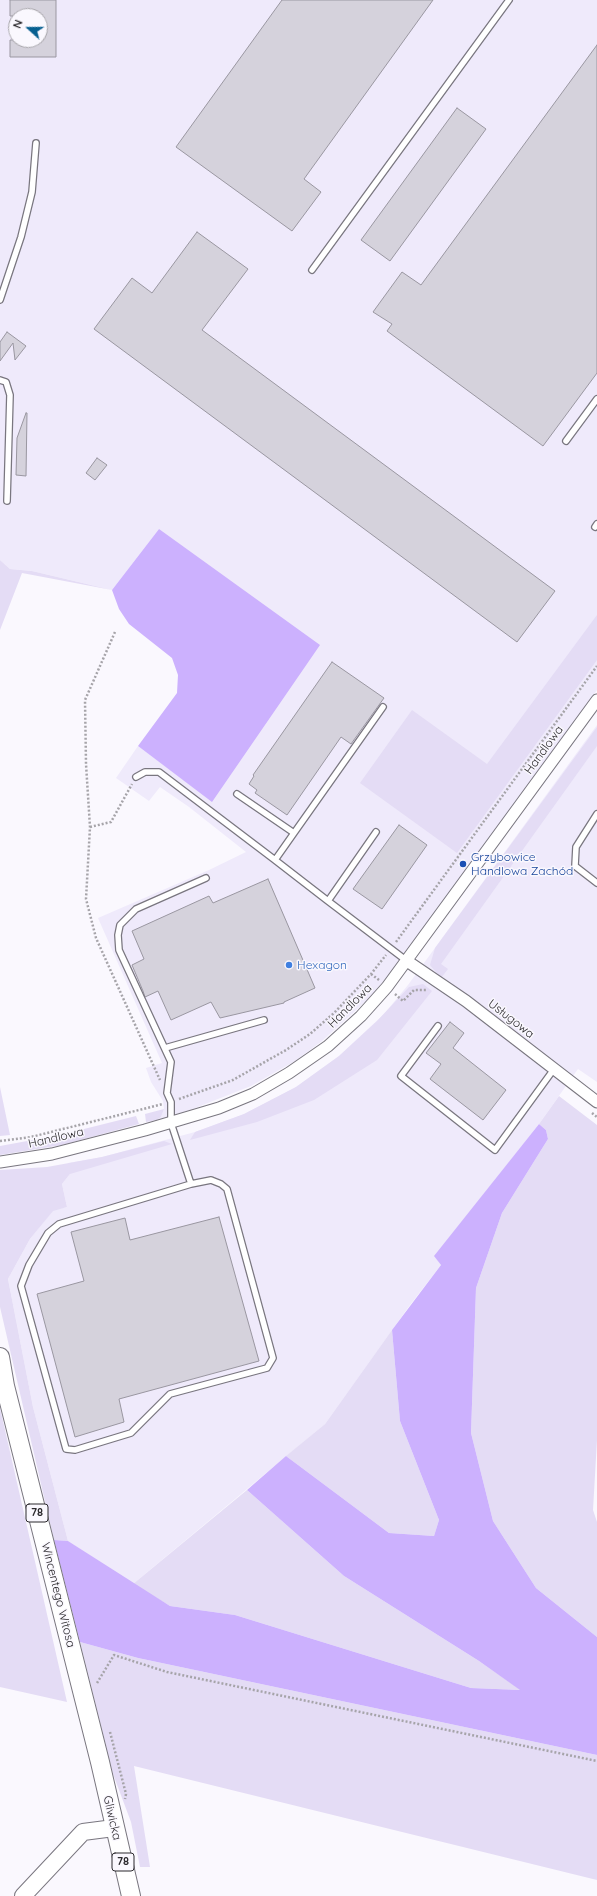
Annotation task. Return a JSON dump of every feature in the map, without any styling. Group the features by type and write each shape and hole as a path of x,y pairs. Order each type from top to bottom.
{"main road":[{"name":"Wincentego Witosa","path":"0,1357 5,1386 100,1762"},
{"name":"Gliwicka","path":"100,1762 114,1828 131,1896"}],"street":[{"name":"Handlowa","path":"0,1162 52,1154 171,1123 219,1108 253,1094 306,1061 340,1036 361,1016 387,987 597,700"},
{"name":"Usługowa","path":"406,961 466,1001 597,1102"},
{"path":"23,1896 83,1832 114,1828"}],"lane":[{"path":"312,270 509,0"},
{"path":"0,300 21,237 32,192 36,143"},
{"path":"0,380 6,382 10,396 7,501"},
{"path":"566,441 597,399"},
{"path":"275,860 383,707"},
{"path":"136,777 145,772 159,772 406,961"},
{"path":"237,794 294,833"},
{"path":"597,814 576,847 575,866 597,882"},
{"path":"328,901 376,832"},
{"path":"191,1184 171,1123 170,1102 167,1093 171,1062 119,950 118,935 120,925 136,909 206,878"},
{"path":"165,1048 264,1020"},
{"path":"438,1026 401,1076 495,1150 554,1069"},
{"path":"211,1180 221,1184 227,1189 273,1358 267,1368 170,1394 131,1433 75,1450 66,1449 21,1286 29,1265 48,1233 59,1224 191,1184 211,1180"}],"path":[{"path":"115,632 85,700 86,764 90,826 86,899 96,938 154,1071 167,1093"},
{"path":"0,1141 31,1137 170,1102 233,1080 286,1050 310,1034 348,999 371,974 597,666"},
{"path":"90,826 112,822 136,777"},
{"path":"402,1001 414,990 419,989 430,991"},
{"path":"591,1112 597,1117"},
{"path":"99,1689 97,1681 114,1655 167,1672 597,1762"},
{"path":"109,1726 126,1794 124,1801"}],"shaded area":[{"path":"0,0 597,0 597,690 387,977 367,1000 322,1041 295,1061 251,1086 190,1110 157,1120 161,1117 164,1109 163,1101 151,1082 146,1068 162,1063 98,918 209,870 246,852 189,807 160,787 149,801 116,778 138,746 212,801 159,529 112,590 32,571 10,569 0,560"},
{"path":"159,529 320,645 212,802 138,746 177,693 178,675 172,658 129,624 119,609 112,590"},
{"path":"0,560 10,569 32,571 112,590 22,573 0,630"},
{"path":"597,615 597,660 457,853 360,783 412,710 487,764"},
{"path":"597,725 597,1082 578,1069 539,1124 435,1256 441,1265 410,1305 325,1424 133,1584 68,1541 33,1407 8,1279 30,1239 53,1210 67,1207 62,1184 70,1174 68,1163 102,1157 195,1132 244,1114 296,1087 339,1056 384,1014 408,985"},
{"path":"597,727 597,746 441,964 448,969 441,978 430,965 435,948"},
{"path":"423,984 432,991 377,1060 314,1100 257,1122 190,1140 195,1132 244,1114 296,1087 339,1056 377,1021 409,987"},
{"path":"0,1087 10,1135 0,1136"},
{"path":"559,1096 597,1125 597,1440 593,1510 597,1522 597,1637 536,1588 493,1521 471,1433 476,1288 502,1213 548,1139 546,1130 539,1124"},
{"path":"164,1109 161,1117 157,1120 146,1122 145,1114"},
{"path":"136,1116 139,1124 62,1145 0,1155 0,1146 60,1135"},
{"path":"539,1124 546,1130 548,1139 502,1213 476,1288 471,1433 493,1521 536,1588 597,1637 597,1755 138,1658 80,1642 54,1540 68,1541 170,1606 235,1615 471,1688 520,1690 479,1661 344,1576 247,1490 286,1456 389,1533 434,1536 439,1520 400,1421 392,1330 441,1265 434,1256"},
{"path":"164,1141 172,1144 70,1174 62,1184 67,1207 53,1211 30,1239 8,1279 33,1407 68,1541 54,1540 0,1307 0,1170 47,1167 102,1157"},
{"path":"392,1330 400,1421 439,1520 434,1536 389,1533 286,1456 325,1424"},
{"path":"0,1408 67,1702 0,1687"},
{"path":"247,1490 344,1576 479,1661 521,1690 471,1688 235,1615 170,1606 133,1584"},
{"path":"80,1642 138,1658 597,1755 597,1880 134,1766 150,1867 140,1867 131,1822 113,1774"}],"building":[{"path":"10,0 56,0 56,57 10,57 10,48 48,48 48,8 10,8"},
{"path":"282,0 433,0 304,179 321,192 292,231 176,147"},
{"path":"597,45 597,373 543,446 387,331 392,324 373,312 402,272 421,285"},
{"path":"457,108 486,129 390,261 361,240"},
{"path":"197,232 248,269 202,330 555,591 517,642 94,329 132,278 152,293"},
{"path":"7,332 26,346 15,360 13,343 0,361 0,342"},
{"path":"26,413 26,476 16,475 17,438"},
{"path":"97,458 107,465 95,480 86,473"},
{"path":"332,662 384,698 351,744 341,737 287,815 255,793 257,790 249,784 254,776 253,775"},
{"path":"399,825 427,845 382,909 353,889"},
{"path":"268,879 315,988 284,1003 220,1018 211,1002 171,1020 158,991 145,997 132,965 144,959 132,931 209,896 213,903"},
{"path":"450,1022 464,1033 453,1048 506,1090 483,1120 430,1079 441,1064 426,1053"},
{"path":"219,1217 259,1361 119,1399 124,1422 75,1437 37,1294 84,1281 71,1232 125,1218 130,1240"}],"place":[{"name":"Grzybowice Handlowa Zachód","path":"463,864"},
{"name":"Hexagon","path":"289,965"}]}
